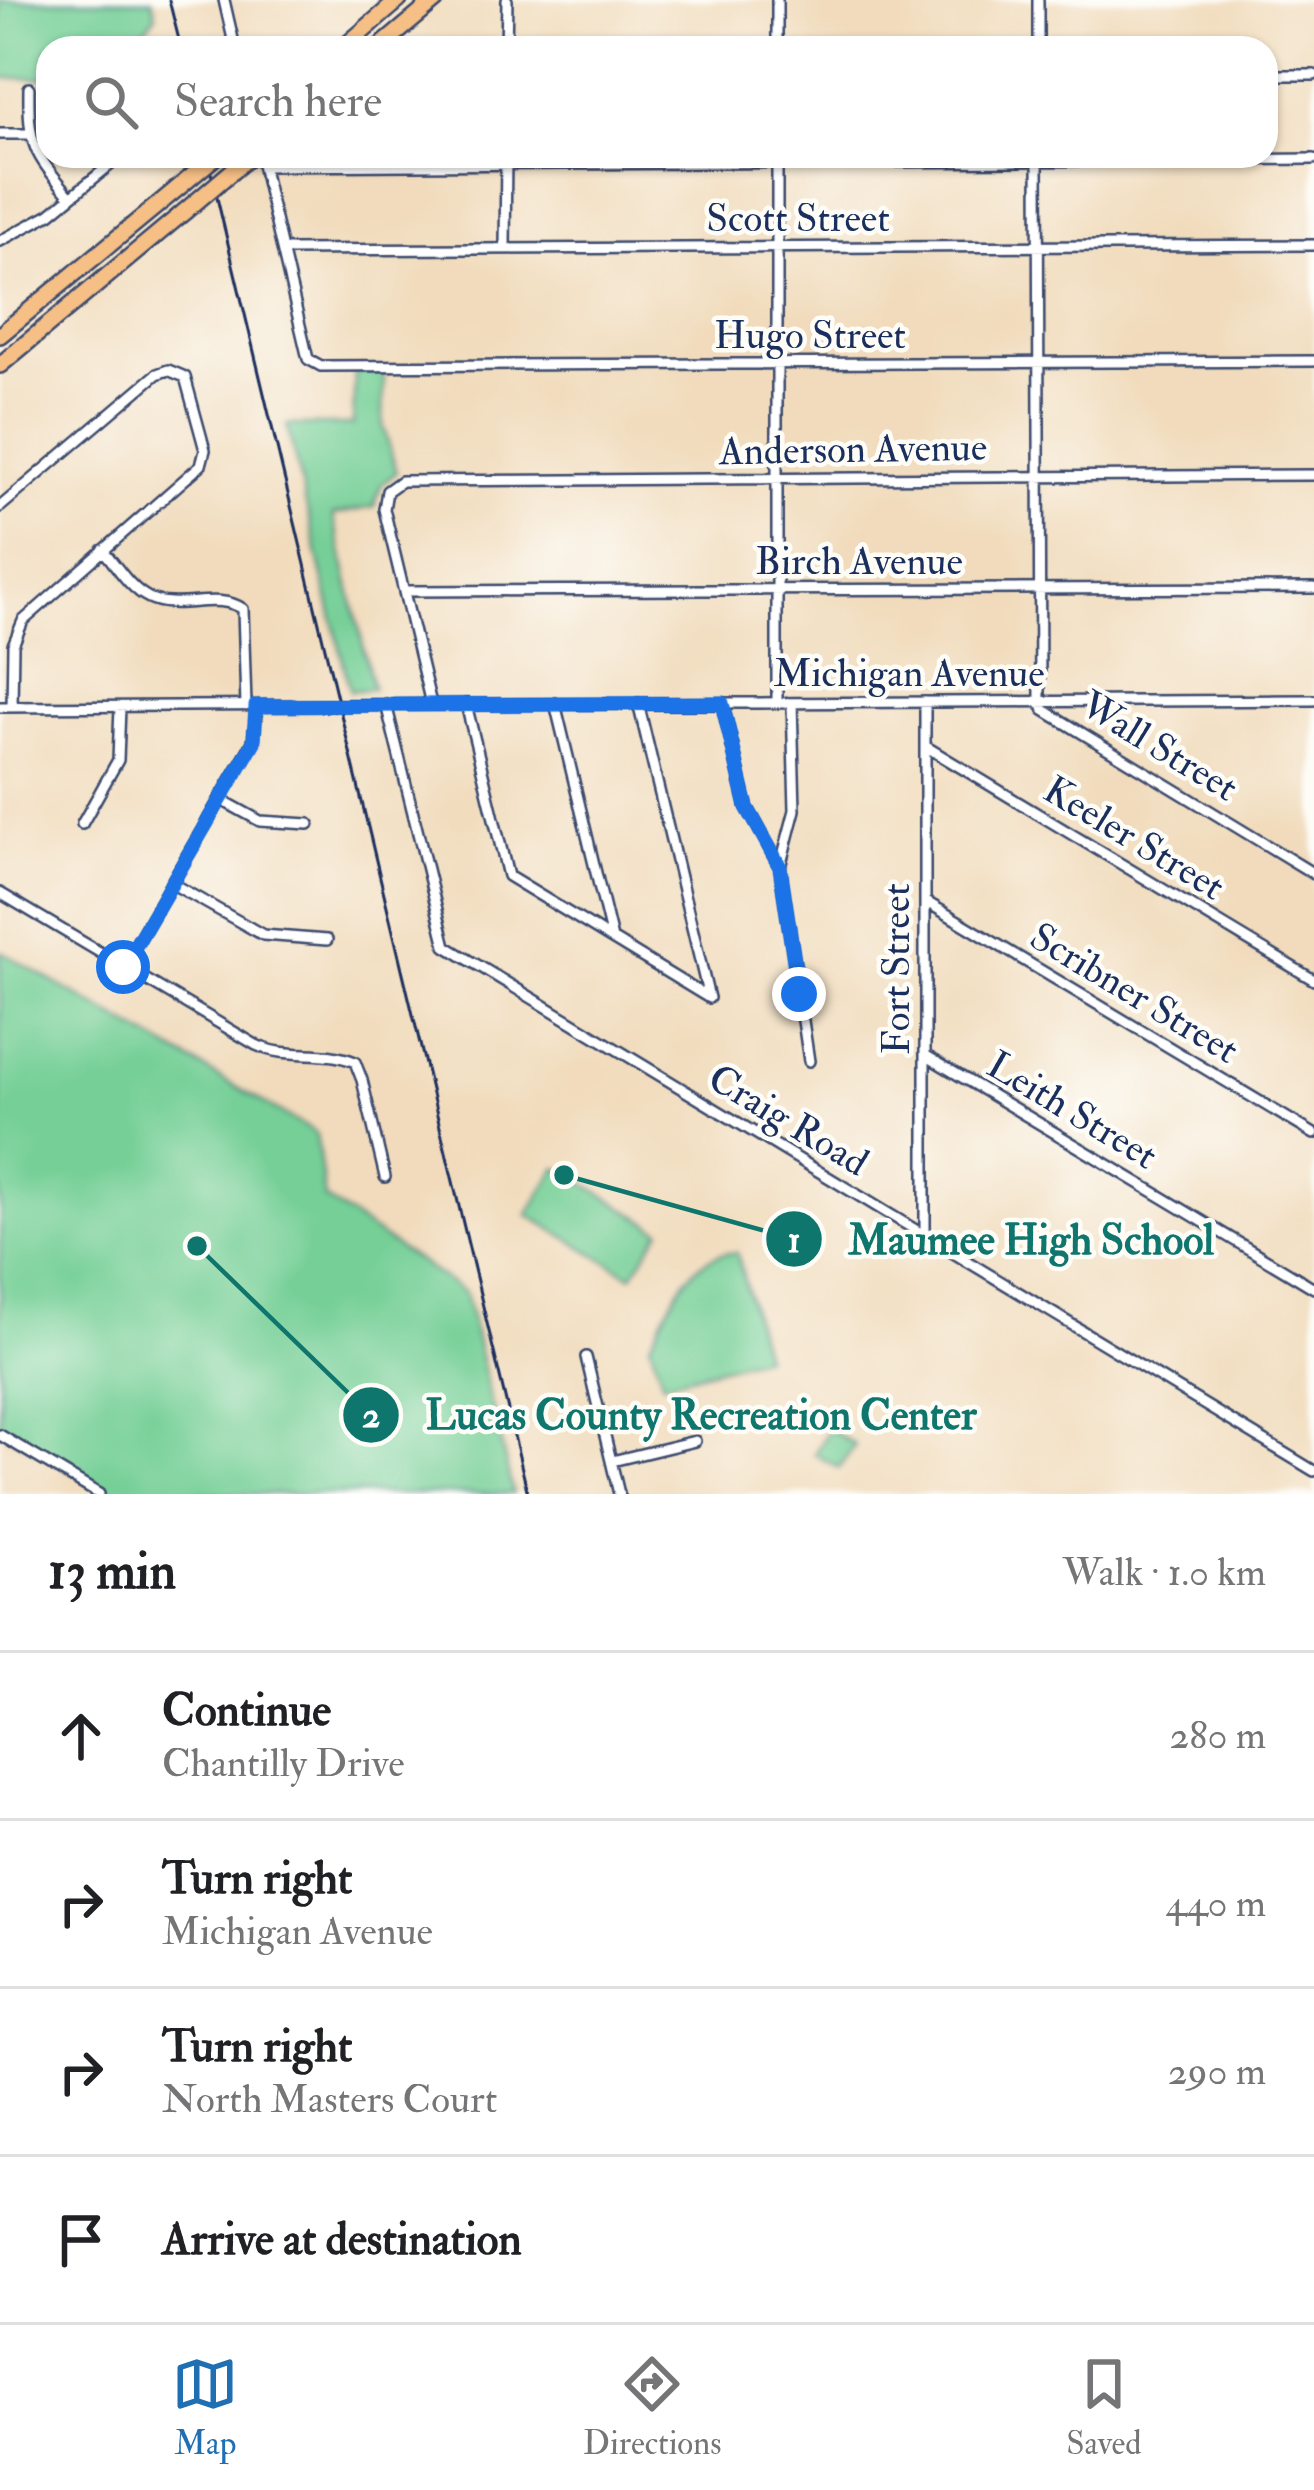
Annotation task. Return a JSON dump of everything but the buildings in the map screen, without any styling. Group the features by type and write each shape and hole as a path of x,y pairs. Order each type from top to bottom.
{"highway":[{"path":"357,36 399,0"},
{"path":"393,36 436,0"},
{"path":"0,335 202,168"},
{"path":"0,365 184,212 245,168"}],"street":[{"path":"224,0 232,36"},
{"path":"506,36 507,0"},
{"path":"777,0 777,36"},
{"path":"1038,36 1039,0"},
{"path":"1278,75 1314,75"},
{"path":"29,88 28,134 36,152"},
{"path":"0,134 28,134"},
{"path":"1278,159 1314,159"},
{"path":"47,168 71,197"},
{"path":"0,241 30,227 106,168"},
{"path":"260,168 283,250"},
{"path":"505,248 506,168"},
{"path":"777,168 777,703"},
{"path":"1038,168 1040,701"},
{"name":"Scott Street","path":"283,250 1314,245"},
{"name":"Hugo Street","path":"283,250 308,358 321,366 1314,361"},
{"path":"0,507 157,374 168,370 185,377 204,458 194,474 31,611 18,629 6,707"},
{"name":"Anderson Avenue","path":"405,592 385,508 385,496 401,481 1314,475"},
{"path":"103,550 148,598 232,602 243,609 254,742 123,967"},
{"name":"Birch Avenue","path":"405,592 1314,588"},
{"path":"405,592 431,704"},
{"name":"Michigan Avenue","path":"6,707 1314,700"},
{"name":"Wall Street","path":"1040,701 1045,710 1314,874"},
{"name":"Fort Street","path":"925,702 926,1237"},
{"path":"466,704 508,876 710,998 638,703"},
{"path":"722,703 747,807 780,867 809,1061"},
{"path":"780,867 795,810 792,703"},
{"name":"Craig Road","path":"386,704 446,946 1314,1471"},
{"path":"555,704 612,939"},
{"path":"82,824 120,756 120,706"},
{"name":"Keeler Street","path":"925,746 1314,980"},
{"path":"220,799 260,820 309,824"},
{"path":"171,884 263,935 327,940"},
{"path":"0,892 269,1052 355,1062 385,1177"},
{"name":"Scribner Street","path":"925,901 1314,1134"},
{"name":"Leith Street","path":"925,1055 1314,1288"},
{"path":"586,1358 620,1494"},
{"path":"0,1435 99,1494"},
{"path":"612,1461 695,1441"}],"green space":[{"path":"0,0 152,0 156,15 140,36 36,36 36,78 0,78"},
{"path":"355,371 384,371 383,426 397,472 381,485 374,507 333,515 373,689 350,691 287,425 353,425"},
{"path":"0,951 316,1133 325,1199 465,1293 513,1494 111,1494 0,1429"},
{"path":"557,1167 661,1230 632,1276 528,1215"},
{"path":"737,1253 764,1356 663,1383 650,1343 688,1277 710,1258"},
{"path":"829,1429 855,1445 839,1468 814,1454"}],"railway":[{"path":"169,0 178,36"},
{"path":"210,168 528,1494"}],"place":[{"name":"Maumee High School","path":"564,1175"},
{"name":"Lucas County Recreation Center","path":"197,1246"}],"route":[{"path":"123,967 254,742 256,706 722,703 747,807 780,867 799,994"}]}
